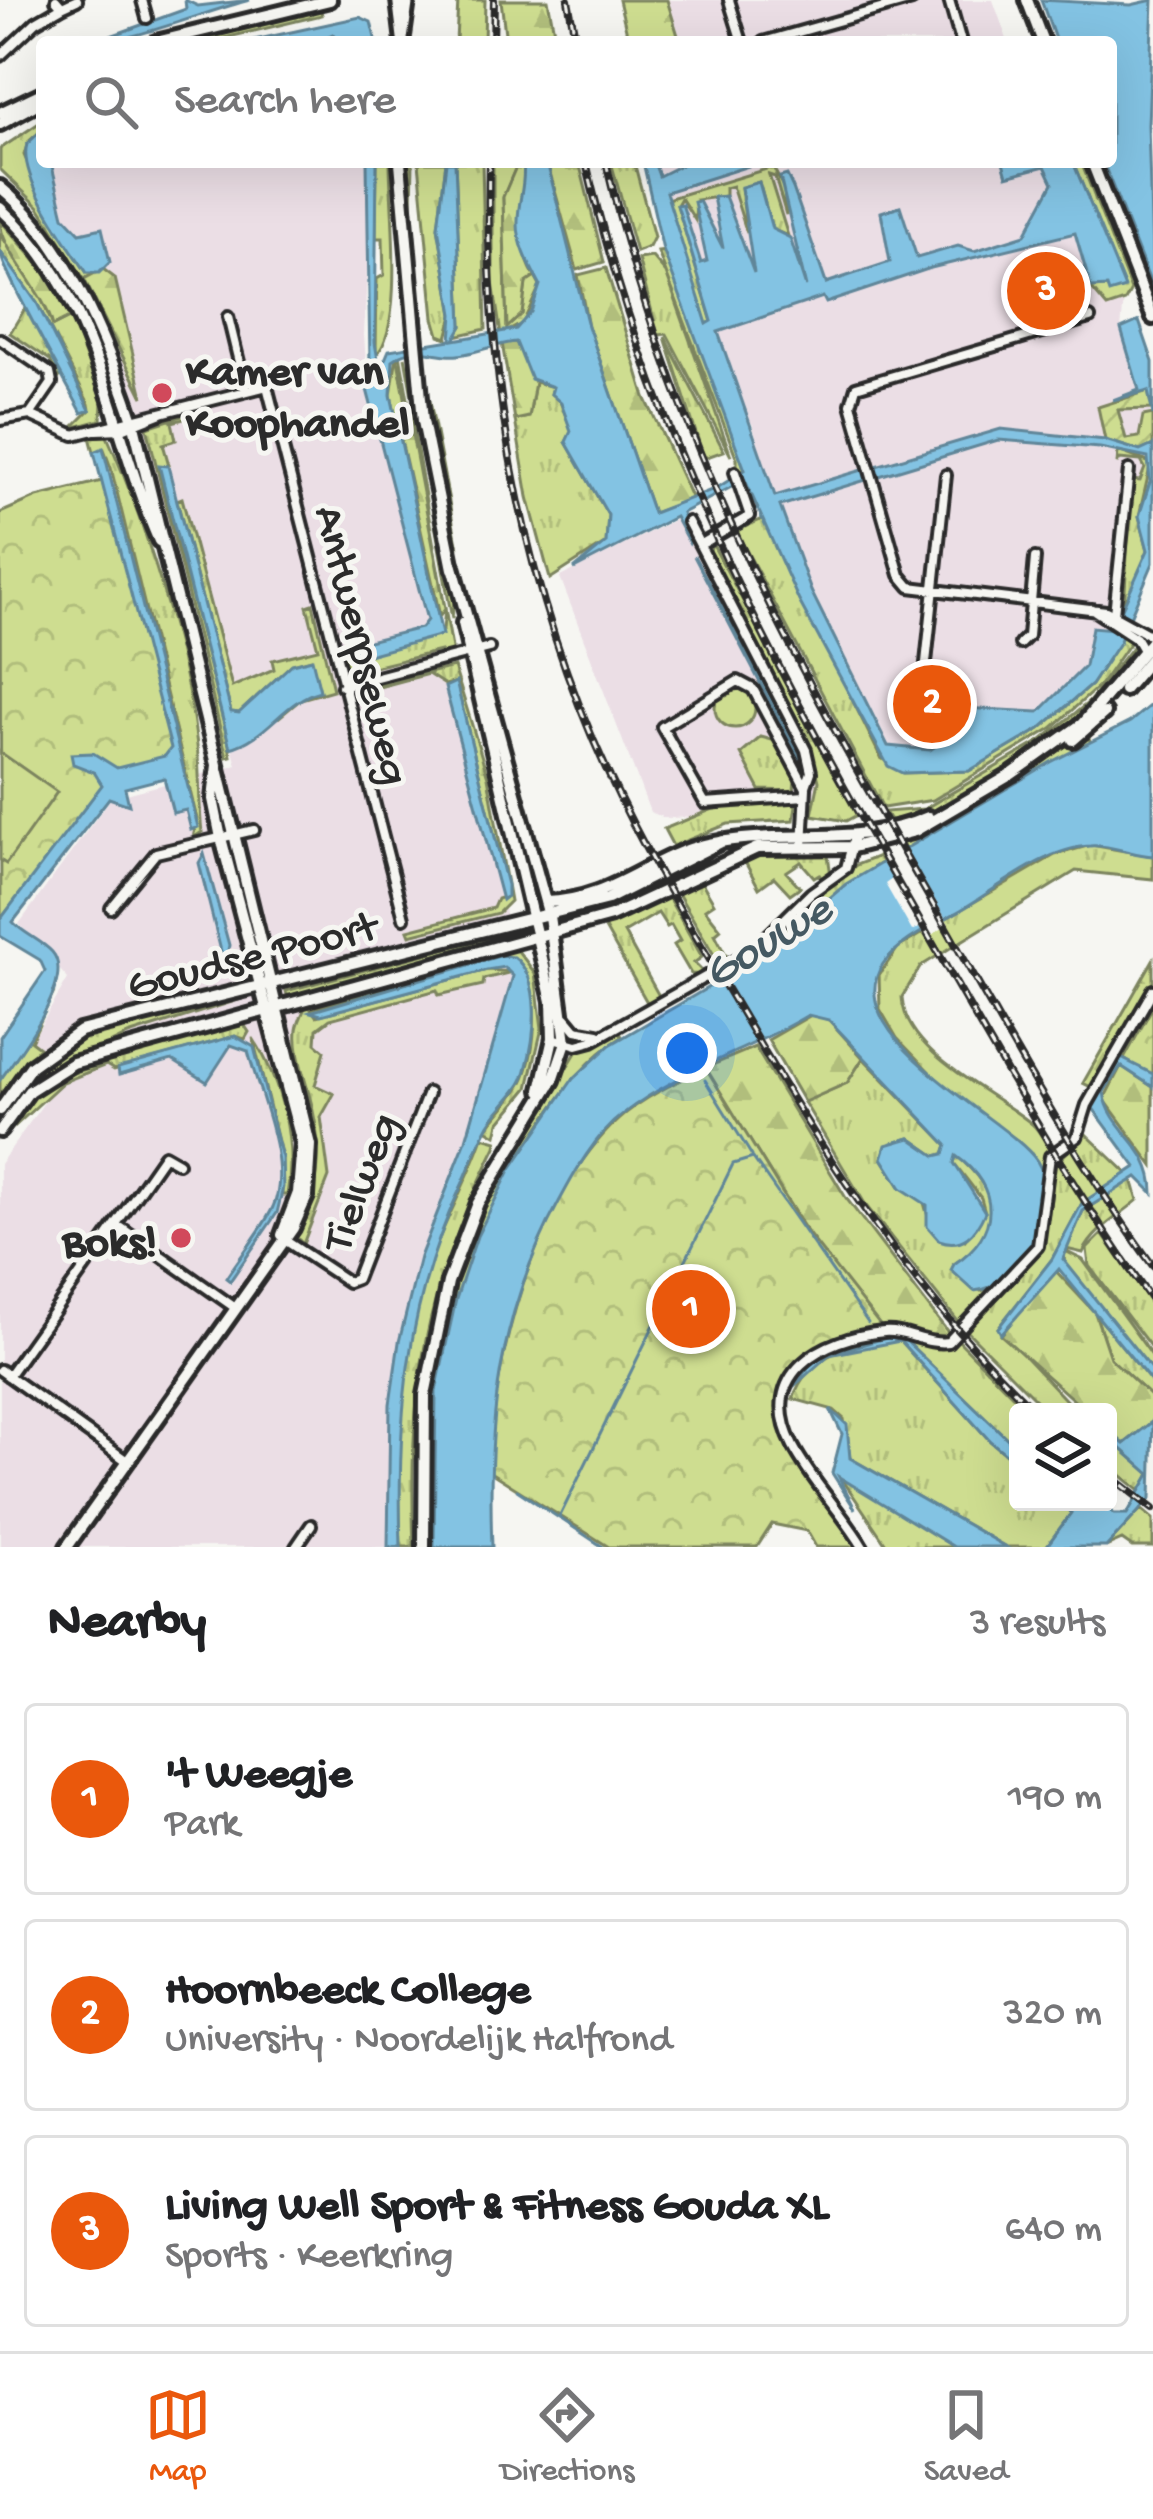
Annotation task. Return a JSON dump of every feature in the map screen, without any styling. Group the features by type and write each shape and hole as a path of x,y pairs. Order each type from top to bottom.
{"main road":[{"path":"178,36 305,2 330,0"},
{"path":"398,0 403,36"},
{"path":"403,36 408,0"},
{"path":"1027,0 1041,36"},
{"path":"0,113 36,99"},
{"path":"0,124 36,101"},
{"path":"402,168 416,360 452,563 549,916 565,1015 553,1080 478,1203 448,1282 425,1395 424,1547"},
{"path":"1094,168 1153,318"},
{"path":"0,188 32,221 109,354 164,550 236,835 270,1008 310,1145 307,1196 293,1228 281,1238 67,1547"},
{"path":"0,208 35,243 82,317 127,423"},
{"path":"545,902 590,897 702,845 854,842 908,826 970,799 1086,730 1149,655 1153,636"},
{"path":"478,651 560,1040"},
{"path":"217,765 213,799 221,838 266,986"},
{"name":"Goudse Poort","path":"0,1109 31,1066 80,1031 549,916 637,888 723,841"},
{"name":"Goudse Poort","path":"0,1131 29,1091 73,1063 627,910 728,857 803,841"}],"street":[{"path":"0,56 59,4 77,0"},
{"path":"142,0 148,18"},
{"path":"729,0 740,36"},
{"path":"784,36 912,0"},
{"path":"949,0 959,36"},
{"path":"0,420 30,415 68,434 246,391 228,316"},
{"path":"1090,318 851,393 903,580 915,590 1091,608 1153,636"},
{"path":"0,339 50,373 52,383 30,415"},
{"name":"Antwerpseweg","path":"246,391 267,386 404,918"},
{"path":"1115,615 1129,470"},
{"path":"926,663 946,475"},
{"path":"700,545 750,516 736,477"},
{"path":"688,521 806,750 811,772 805,792 803,841"},
{"path":"1020,644 1028,635 1035,558"},
{"path":"1136,629 1149,655"},
{"path":"342,686 478,651"},
{"path":"738,681 753,689 805,792 705,803 662,727 738,681"},
{"path":"111,908 156,853 254,830"},
{"path":"560,1040 582,1045 753,950 811,892 846,868 854,842"},
{"path":"863,1547 794,1448 785,1419 785,1396 795,1369 814,1351 890,1332 948,1342 1034,1254 1044,1227 1050,1156 1078,1137 1087,1106 1153,990"},
{"path":"565,1015 576,1030 605,1033"},
{"name":"Tielweg","path":"281,1238 348,1282 356,1279 428,1093"},
{"path":"127,1461 4,1373 164,1155 178,1163"},
{"path":"116,1224 234,1307"},
{"path":"296,1547 311,1526"}],"shaded area":[{"path":"619,0 993,0 1006,36 628,36"},
{"path":"27,155 36,159 36,168 372,168 364,335 369,407 378,418 517,960 466,1140 421,1256 393,1378 388,1547 0,1547 0,1164 53,1090 30,1060 31,1042 68,979 19,924 111,798 237,765 127,382"},
{"path":"656,168 1075,168 1125,288 1121,329 1139,391 1113,400 1148,391 1153,445 1001,429 774,497 752,423 745,424 706,324"},
{"path":"993,441 1100,448 1148,458 1139,516 1148,550 1113,630 1092,628 1086,666 1038,713 962,708 960,729 930,750 887,746 811,592 780,505"},
{"path":"688,513 821,771 809,814 665,818 650,812 560,577"}],"green space":[{"path":"458,0 485,0 484,36 456,36"},
{"path":"501,0 548,0 555,36 505,36"},
{"path":"619,0 667,0 678,36 628,36"},
{"path":"319,4 322,15 233,36 194,36"},
{"path":"36,125 36,135 24,155 49,214 87,273 98,273 84,279 39,207 0,169 0,149"},
{"path":"377,168 390,168 393,293 385,340 376,355 377,279 384,275 383,238 376,238"},
{"path":"408,168 413,168 411,250 422,359 458,549 422,408 409,259"},
{"path":"420,168 445,168 438,227 453,315 447,338 439,335"},
{"path":"455,168 482,168 486,329 455,336 462,326"},
{"path":"493,168 516,168 503,198 507,327 522,314 526,282 535,277 540,286 523,323 501,335 493,282"},
{"path":"515,168 523,168 522,234 535,277 526,283 522,314 507,328 503,197"},
{"path":"549,168 580,168 604,262 577,270"},
{"path":"613,168 636,168 654,237 649,247 636,252"},
{"path":"770,168 784,189 786,215 775,177 769,175 788,236 772,229 759,182 741,188 747,233 732,186 725,188 725,196 696,200 695,220 681,198 677,205 712,322 706,324 667,199"},
{"path":"1075,168 1083,168 1131,290 1125,301 1107,307 1091,288 1107,287 1109,292 1124,287"},
{"path":"0,220 42,268 71,317 53,326 7,244"},
{"path":"0,234 34,281 53,326 71,317 102,402 101,420 72,428 90,410 89,404 37,303 0,251"},
{"path":"666,251 743,475 737,473 737,459 658,252"},
{"path":"652,257 666,273 731,456 667,334 658,335 638,259"},
{"path":"606,268 645,397 692,499 653,513 588,326 578,275"},
{"path":"103,269 115,278 143,397 84,279"},
{"path":"27,305 62,374 58,379 50,360 10,333"},
{"path":"665,337 724,451 704,458"},
{"path":"516,342 535,382 529,417 515,420 502,343"},
{"path":"400,354 453,654 442,657 440,651 357,671 358,678 351,679 338,649 346,646 357,654 443,630 445,609 409,436"},
{"path":"397,355 445,609 440,616 391,395"},
{"path":"405,357 454,598 452,619"},
{"path":"535,382 553,387 551,394 560,402 572,431 566,442 608,515 606,543 550,579 528,497 515,420 529,417"},
{"path":"1148,391 1152,409 1118,410 1126,439 1139,437 1143,416 1153,414 1153,445 1140,451 1105,440 1098,407"},
{"path":"207,408 208,413 172,422 176,440 163,444 169,465 159,468 229,745 231,756 227,757 147,427"},
{"path":"106,434 148,542 182,664 198,761 202,832 193,838 197,819 111,468 104,449 94,452 90,437"},
{"path":"1118,451 1151,463 1139,516 1148,550 1124,610 1131,480 1140,481 1145,468 1141,461 1120,459 1117,464"},
{"path":"102,481 174,756 102,789 1,919 0,513 37,497"},
{"path":"182,498 232,687 274,669 272,660 318,649 307,606 313,604 333,690 301,699 278,718 299,698 320,691 311,659 292,664 239,713 231,712 177,500"},
{"path":"763,519 881,758 903,773 969,771 1040,729 1091,685 1123,635 1130,642 1100,685 1052,728 933,800 883,808 736,531"},
{"path":"713,545 857,815 846,821 812,815 819,781 813,758 707,553"},
{"path":"1135,643 1138,655 1096,707 1048,748 997,780 894,827 885,812 924,809 1042,740 1089,702"},
{"path":"454,667 488,777 510,901 498,913 410,935 408,930 493,908 497,899 507,896 507,885 456,682 445,685 428,674 360,692 355,701 359,726 353,696 361,688"},
{"path":"735,688 749,694 755,708 749,722 735,728 721,722 715,708 721,694"},
{"path":"1086,734 1091,742 905,849 900,840"},
{"path":"761,737 776,741 795,780 794,791 760,790 741,754"},
{"path":"0,752 57,792 6,864 0,860"},
{"path":"785,800 796,805 794,820 728,824 673,846 664,829 713,809"},
{"path":"1091,845 1153,856 1153,879 1076,871 921,966 902,997 907,1017 934,1054 1038,1130 1052,1155 1044,1181 1017,1140 950,1093 897,1038 880,1009 879,975 898,948 945,919 1055,855"},
{"path":"827,849 831,875 823,881 801,862 786,872 800,887 790,894 774,877 759,888 745,862 701,881 714,903 705,909 721,929 715,934 726,955 720,965 676,890 752,853"},
{"path":"879,856 882,862 753,957 726,971 806,912 805,905 856,865"},
{"path":"667,895 702,957 694,963 706,975 691,974 674,945 680,941 658,913 624,933 659,996 648,1004 602,923"},
{"path":"511,931 288,998 286,991"},
{"path":"515,947 535,973 542,1028 528,1088 499,1123 496,1135 486,1129 522,1082 534,1037 534,1001 517,960 499,956 311,1009 316,1016 487,970 512,972 484,979 483,985 439,995 437,990 330,1019 317,1029 316,1043 325,1051 315,1085 334,1094 321,1117 329,1177 303,1244 296,1237 312,1200 318,1163 316,1126 297,1044 306,1003"},
{"path":"1153,960 1153,983 1093,1088 1083,1083"},
{"path":"54,992 31,1041 39,1047 0,1101 0,1080"},
{"path":"257,994 128,1035 22,1087 61,1048 79,1038"},
{"path":"1153,1006 1153,1077 1124,1059"},
{"path":"813,1014 829,1020 863,1058 847,1083 804,1102 768,1040"},
{"path":"241,1020 249,1032 245,1039 235,1036 114,1070 106,1065 63,1082 1,1139 37,1093 57,1078"},
{"path":"620,1032 622,1037 587,1065 541,1124 486,1223 466,1274 442,1380 433,1490 434,1547 428,1547 429,1393 461,1258 482,1206 577,1051"},
{"path":"253,1038 285,1114 290,1155 287,1195 282,1195 282,1158"},
{"path":"755,1047 846,1198 950,1335 944,1339 888,1326 868,1330 705,1068"},
{"path":"863,1058 947,1145 944,1154 936,1156 910,1138 887,1145 882,1158 901,1188 923,1199 928,1217 965,1240 985,1212 981,1198 954,1163 956,1155 989,1197 990,1224 971,1251 954,1264 981,1291 1001,1283 960,1324 867,1207 804,1102 847,1083"},
{"path":"1121,1066 1153,1087 1153,1166 1104,1099"},
{"path":"706,1068 803,1227 883,1329 830,1347 797,1368 782,1391 782,1417 792,1446 858,1547 816,1547 807,1531 772,1524 757,1547 609,1547 490,1472 498,1382 509,1333 541,1236 563,1191 618,1120 648,1098"},
{"path":"1086,1134 1129,1175 1082,1203 1052,1259 998,1328 1069,1403 1039,1403 966,1330 1032,1259 1047,1221 1053,1166"},
{"path":"483,1137 497,1141 496,1147 452,1247 426,1341 414,1438 414,1547 401,1547 400,1440 405,1369 418,1299"},
{"path":"1132,1179 1138,1200 1100,1230 1083,1253 1066,1249 1083,1211"},
{"path":"1102,1234 1153,1306 1153,1350 1089,1266 1087,1249"},
{"path":"1065,1251 1083,1260 1153,1357 1153,1371 1064,1263"},
{"path":"1054,1269 1095,1313 1110,1358 1153,1398 1153,1421 1124,1444 1117,1438 1117,1403 1077,1403 1001,1335"},
{"path":"1095,1313 1153,1384 1153,1398 1110,1358"},
{"path":"903,1338 946,1348 957,1339 1020,1403 1009,1403 1009,1440"},
{"path":"900,1341 1009,1457 1009,1511 1072,1513 1046,1547 1006,1547 850,1458 844,1419 834,1410 793,1399 809,1371 821,1361 867,1343"},
{"path":"1117,1445 1150,1473 1143,1493 1117,1472"},
{"path":"840,1476 954,1547 888,1547"},
{"path":"1141,1509 1153,1519 1153,1547 1132,1547 1122,1540 1106,1547"}],"water":[{"path":"185,0 198,6 250,0 148,32 111,36 186,9"},
{"path":"1041,0 1131,5 1153,0 1148,125 1153,289 1105,168 1117,168 1117,36 1054,36"},
{"path":"360,17 371,22 374,36 333,34 273,36"},
{"path":"36,136 36,168 52,168 64,216 80,233 102,228 110,262 99,273 87,273 46,210 30,174 27,144"},
{"path":"367,168 377,168 375,343 380,371 389,350 451,340 453,314 438,227 445,168 455,168 462,326 454,340 516,329 531,312 540,285 518,229 523,168 548,168 588,326 653,513 717,488 745,470 663,250 644,168 656,168 659,176 675,168 742,168 666,192 707,324 712,321 677,205 682,204 701,263 707,261 694,202 699,201 723,248 713,197 725,196 754,273 741,187 759,182 772,229 790,238 806,287 780,177 787,175 793,188 826,283 890,262 881,212 900,206 917,258 958,246 974,251 1025,235 1053,183 1046,168 1075,168 1125,288 1109,293 1107,287 1091,288 1075,233 931,268 826,303 823,297 718,332 775,496 1001,429 1105,440 1140,451 1153,445 1153,563 1119,643 1091,685 1040,729 969,771 902,773 888,766 799,601 745,480 682,513 692,538 689,543 675,517 574,569 606,543 608,515 566,442 571,431 561,403 551,394 553,387 531,379 516,342 458,355 418,351 393,360 391,395 442,635 361,657 356,650 360,643 421,628 427,620 364,378 370,365","holes":["998,440 1100,448 1148,458 1150,482 1139,516 1148,550 1113,629 1092,627 1085,666 1039,712 962,708 960,729 930,750 888,746 811,591 780,506"]},
{"path":"1005,168 1037,168 1007,176"},
{"path":"0,251 37,303 90,410 82,413"},
{"path":"1139,321 1153,362 1153,415 1148,391 1113,400 1139,390 1121,329"},
{"path":"103,448 198,827 191,830 186,810 173,813 164,778 125,788 129,805 109,798 13,922 52,952 58,965 57,980 42,1017 0,1080 0,1037 45,971 40,960 0,936 0,920 102,785 94,772 73,764 71,754 93,753 117,768 165,756 171,748 94,452"},
{"path":"159,465 168,466 231,712 239,713 292,664 312,659 320,691 230,748"},
{"path":"694,556 796,741 803,765"},
{"path":"456,682 507,885 502,900 445,687"},
{"path":"1153,703 1153,856 1090,846 1039,862 898,948 883,964 875,992 883,1020 904,1048 1037,1161 1044,1181 1043,1218 1020,1264 1000,1282 974,1291 951,1270 987,1224 987,1196 981,1182 956,1156 954,1163 985,1212 962,1241 939,1240 927,1226 927,1205 901,1188 882,1158 886,1145 910,1138 936,1156 944,1154 947,1145 829,1020 808,1015 644,1099 603,1132 586,1155 538,1244 510,1327 495,1412 492,1547 434,1547 436,1391 456,1299 477,1236 510,1170 573,1079 610,1045 760,957 846,884 1051,762 1130,722"},
{"path":"204,854 229,945 224,971 210,979 222,955 199,863"},
{"path":"499,956 514,957 529,980 534,1026 529,1057 519,1086 482,1137 427,1276 403,1409 401,1547 388,1547 390,1404 399,1342 420,1257 466,1140 513,976 504,967 487,970 321,1015 310,1012"},
{"path":"235,1036 254,1047 282,1158 283,1187 277,1213 230,1281 226,1278 268,1216 278,1190 276,1151 248,1051 231,1045 207,1082 172,1060 119,1075 118,1068"},
{"path":"1121,1058 1153,1074 1153,1087 1121,1066 1104,1092 1114,1118 1146,1162 1153,1193 1137,1177 1083,1211 1063,1259 1153,1371 1153,1384 1059,1269 1001,1334 998,1328 1052,1259 1082,1203 1136,1167 1092,1107"},
{"path":"892,1336 903,1338 1009,1440 1009,1457 900,1341 829,1355 793,1387 815,1358"},
{"path":"830,1409 847,1425 850,1458 1006,1547 954,1547 839,1477 855,1509 832,1473 842,1434"},
{"path":"1153,1421 1151,1498 1106,1547 1046,1547 1069,1511 1127,1514 1150,1474 1117,1445 1117,1438 1124,1444"}],"pier":[{"path":"902,844 949,924 926,939 919,928 912,931 885,884 892,879 879,857"}],"waterway":[{"path":"705,1080 752,1156"},
{"path":"517,1490 559,1518 733,1164 753,1158 868,1323"},
{"path":"561,1519 603,1547"}],"railway":[{"path":"493,36 494,0"},
{"path":"568,0 575,36"},
{"path":"489,168 493,319 513,474 551,626 608,773 673,898 842,1176 951,1322 1027,1403"},
{"path":"588,168 645,365 724,555 769,648 1004,1067 1090,1210 1153,1302"},
{"path":"608,168 665,362 701,456 786,638 1039,1090 1153,1266"},
{"path":"1117,1481 1153,1509"}],"place":[{"name":"Living Well Sport & Fitness Gouda XL","path":"1046,291"},
{"name":"Kamer van Koophandel","path":"162,393"},
{"name":"Hoornbeeck College","path":"932,704"},
{"name":"Boks!","path":"181,1238"},
{"name":"'t Weegje","path":"691,1309"}],"water label":[{"name":"Gouwe","path":"765,937"}]}
